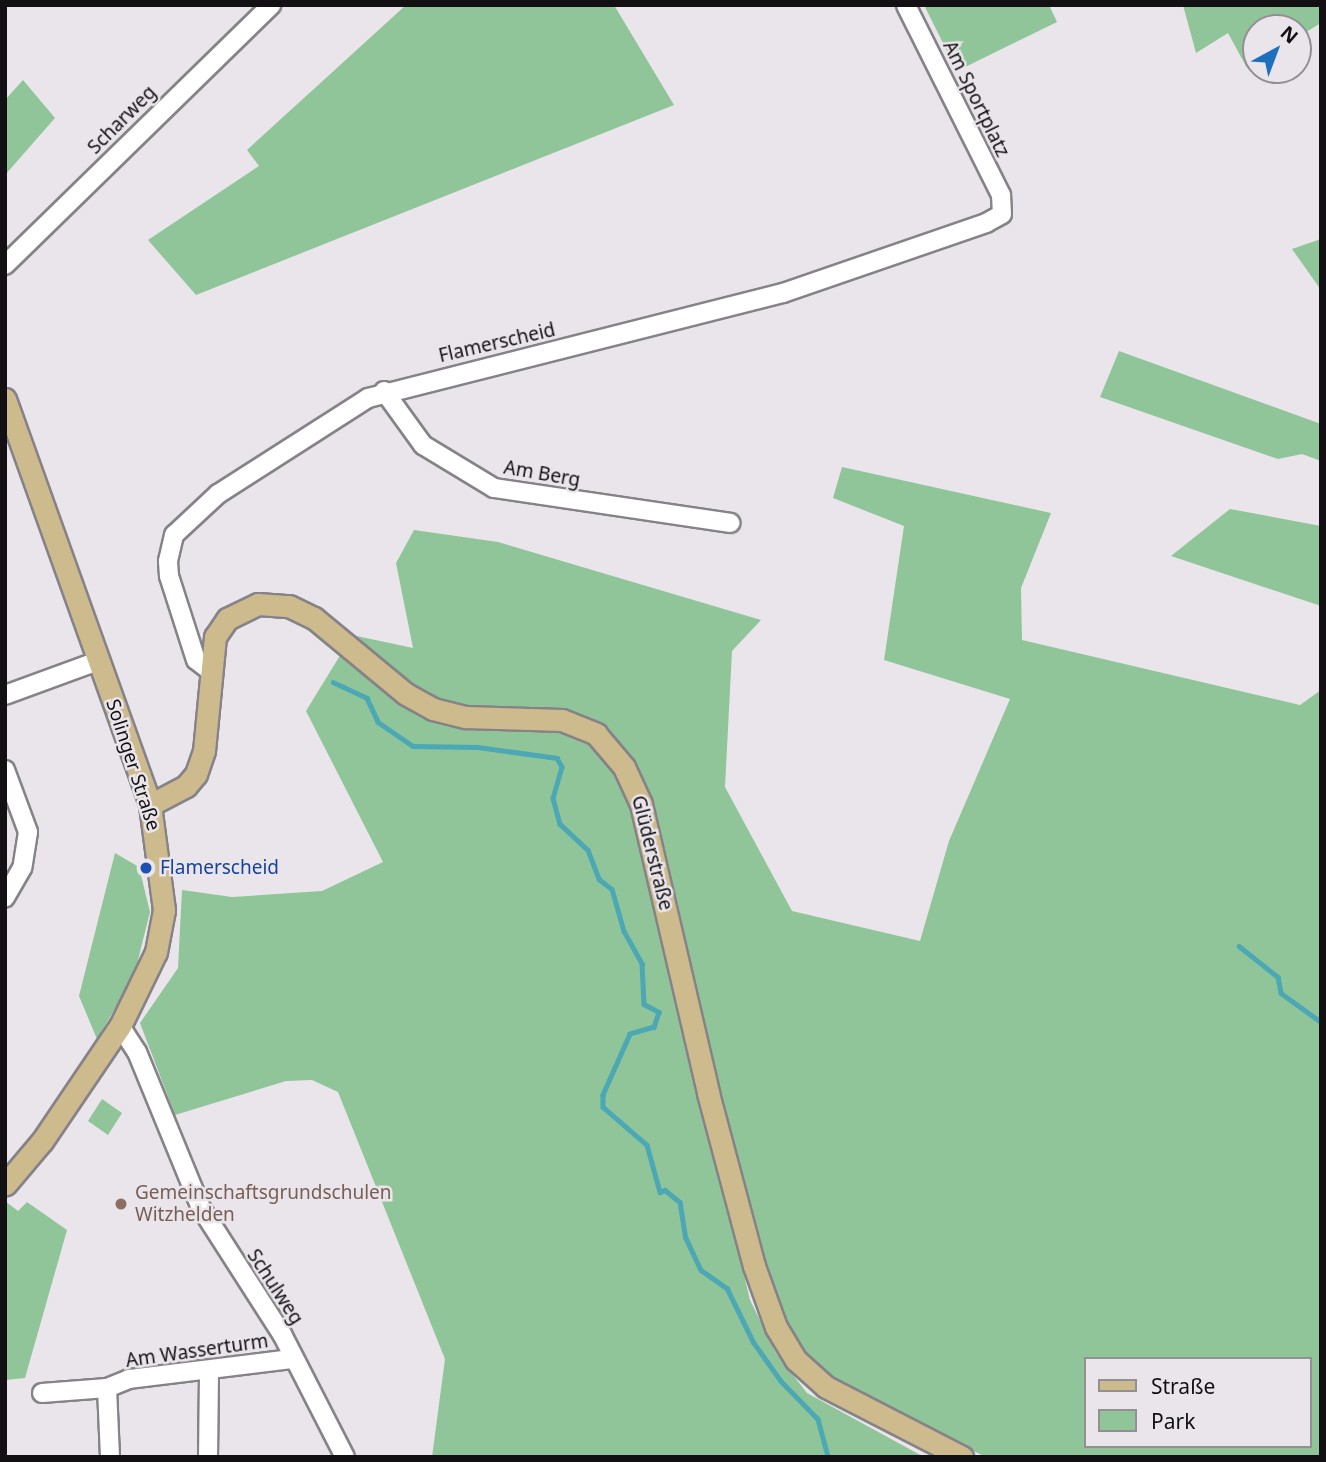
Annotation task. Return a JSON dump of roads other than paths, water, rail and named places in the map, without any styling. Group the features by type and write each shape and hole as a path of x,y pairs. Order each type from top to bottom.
{"main road":[{"name":"Solinger Straße","path":"5,400 150,805 162,868 161,932 144,982 120,1026 56,1121 5,1185"},
{"name":"Glüderstraße","path":"150,805 186,786 196,774 204,751 209,670 215,637 227,619 258,604 289,606 328,627 406,694 433,709 466,717 562,720 605,742 624,766 641,804 708,1093 754,1266 776,1327 796,1360 826,1387 891,1425 962,1457"}],"street":[{"name":"Scharweg","path":"5,265 271,5"},
{"name":"Am Sportplatz","path":"906,5 1001,195 1002,214"},
{"name":"Flamerscheid","path":"209,670 196,660 169,576 167,561 174,536 218,494 303,438 384,391 783,293 986,223 1002,214"},
{"name":"Am Berg","path":"384,391 423,445 494,488 730,523"},
{"path":"5,695 98,661"},
{"path":"5,770 28,832 22,868 5,898"},
{"name":"Schulweg","path":"120,1026 137,1052 201,1208 293,1359 345,1457"},
{"name":"Am Wasserturm","path":"42,1392 107,1388 129,1379 293,1359"},
{"path":"208,1457 209,1370"},
{"name":"Am Wasserturm","path":"107,1388 110,1457"}],"waterway":[{"path":"333,682 367,698 378,722 413,746 478,747 557,758 562,767 553,798 560,824 588,850 599,879 612,889 624,931 642,964 644,1004 659,1012 654,1027 630,1034 603,1095 603,1107 647,1145 660,1192 665,1190 680,1202 686,1238 701,1270 727,1288 754,1343 781,1381 818,1419 828,1457"},
{"path":"1239,946 1278,977 1281,993 1321,1022"}],"place":[{"name":"Flamerscheid","path":"146,868"},
{"name":"Gemeinschaftsgrundschulen Witzhelden","path":"121,1204"}]}
